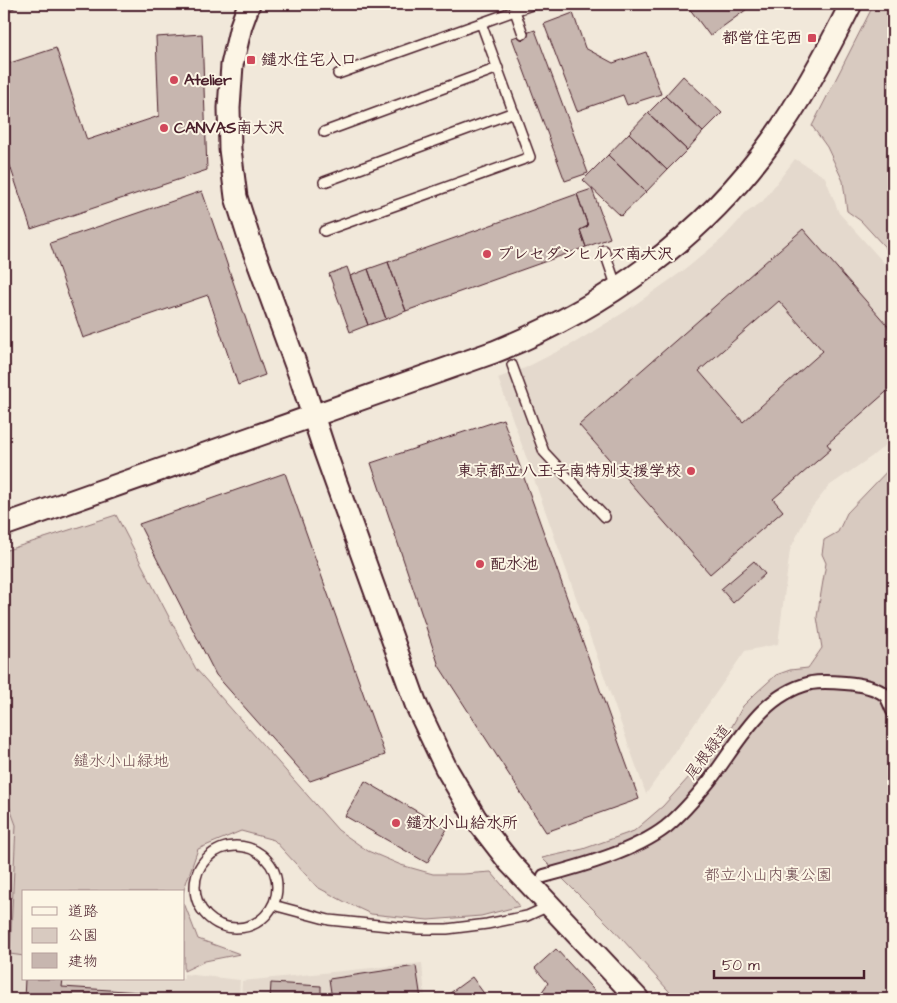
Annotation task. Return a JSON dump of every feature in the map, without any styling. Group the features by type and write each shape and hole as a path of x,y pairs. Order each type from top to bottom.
{"street":[{"path":"248,4 232,64 229,108 230,149 236,197 417,707 446,768 476,819 510,863 638,999"},
{"path":"4,525 494,352 562,322 617,289 694,229 738,184 774,139 802,94 851,4"},
{"name":"尾根緑道","path":"544,876 623,850 646,840 667,826 710,780 748,726 768,705 792,690 813,683 862,684 885,695 893,711"}],"lane":[{"path":"338,74 534,4"},
{"path":"515,10 523,34"},
{"path":"324,231 530,157 481,23"},
{"path":"324,132 498,68"},
{"path":"324,182 514,112"},
{"path":"604,250 617,289"},
{"path":"512,365 544,452 605,517"},
{"path":"236,845 250,847 263,854 271,864 276,877 277,892 273,906 264,918 252,925 237,928 223,926 211,920 201,910 195,896 194,882 198,868 209,854 222,848 236,845"},
{"path":"273,906 329,920 418,929 447,929 527,916 549,906"}],"shaded area":[{"name":"東京都立八王子南特別支援学校","path":"795,159 825,177 839,213 893,273 893,439 829,486 809,511 790,550 778,644 745,651 646,794 498,378 525,368 576,342 626,311 687,268 723,238 746,213 762,202"},
{"path":"4,792 16,825 10,954 22,956 22,980 185,980 185,974 240,980 239,999 4,999"},
{"path":"422,963 425,999 241,999 242,981"}],"green space":[{"path":"874,4 893,4 893,256 861,221 847,211 843,181 827,147 812,126"},
{"name":"都立小山内裏公園","path":"893,465 893,999 676,999 614,930 542,858 583,849 634,831 663,806 699,766 730,730 743,706 756,693 776,675 790,670 808,668 822,648 817,617 826,563 822,554 824,540 838,532 847,513"},
{"name":"鑓水小山緑地","path":"116,515 196,669 338,830 368,851 401,865 433,874 491,872 520,906 481,916 428,920 371,914 317,887 274,840 241,831 198,849 184,890 22,890 22,956 10,954 16,825 4,792 4,551"},
{"path":"185,906 198,939 240,954 205,961 185,971"}],"building":[{"path":"4,4 20,4 20,5 4,13"},
{"path":"686,4 754,4 710,36"},
{"path":"573,13 585,48 613,63 646,52 661,94 627,105 623,95 577,111 544,24"},
{"path":"535,30 588,173 565,181 512,38"},
{"name":"CANVAS南大沢","path":"202,34 207,170 31,229 4,148 4,65 56,48 87,140 159,116 156,37"},
{"path":"683,76 722,113 703,132 665,96"},
{"path":"665,96 703,132 687,150 648,113"},
{"path":"648,113 687,150 667,170 629,133"},
{"path":"629,133 667,170 646,192 608,155"},
{"path":"608,155 646,192 621,216 583,180"},
{"path":"592,189 610,238 586,247 580,230 588,226 577,194"},
{"path":"202,191 265,375 238,385 208,295 83,338 50,243"},
{"name":"プレセダンヒルズ南大沢","path":"577,194 588,226 580,230 586,247 406,311 388,262"},
{"path":"803,229 893,332 893,338 887,343 893,350 893,386 827,444 831,449 773,499 783,511 710,574 579,425","holes":["779,301 823,351 743,422 699,371"]},
{"path":"388,262 406,311 386,319 368,269"},
{"path":"347,267 368,325 350,332 329,274"},
{"path":"368,269 386,319 368,325 350,276"},
{"name":"配水池","path":"503,419 639,799 546,832 439,666 371,463"},
{"path":"285,473 385,755 310,781 216,675 139,524"},
{"path":"754,561 765,574 733,603 721,589"},
{"name":"鑓水小山給水所","path":"365,781 447,829 427,863 345,816"},
{"path":"556,949 602,999 537,999 548,983 535,968"},
{"path":"416,966 421,999 332,999 329,979"},
{"path":"472,977 488,999 442,999"},
{"path":"25,980 63,980 62,987 157,993 156,999 24,999"},
{"path":"271,983 321,986 321,999 270,999"},
{"path":"527,993 537,999 519,999"}],"place":[{"name":"都営住宅西","path":"812,38"},
{"name":"鑓水住宅入口","path":"251,60"},
{"name":"Atelier","path":"174,80"},
{"name":"CANVAS南大沢","path":"164,128"},
{"name":"プレセダンヒルズ南大沢","path":"487,254"},
{"name":"東京都立八王子南特別支援学校","path":"691,471"},
{"name":"配水池","path":"480,564"},
{"name":"鑓水小山給水所","path":"396,823"}]}
